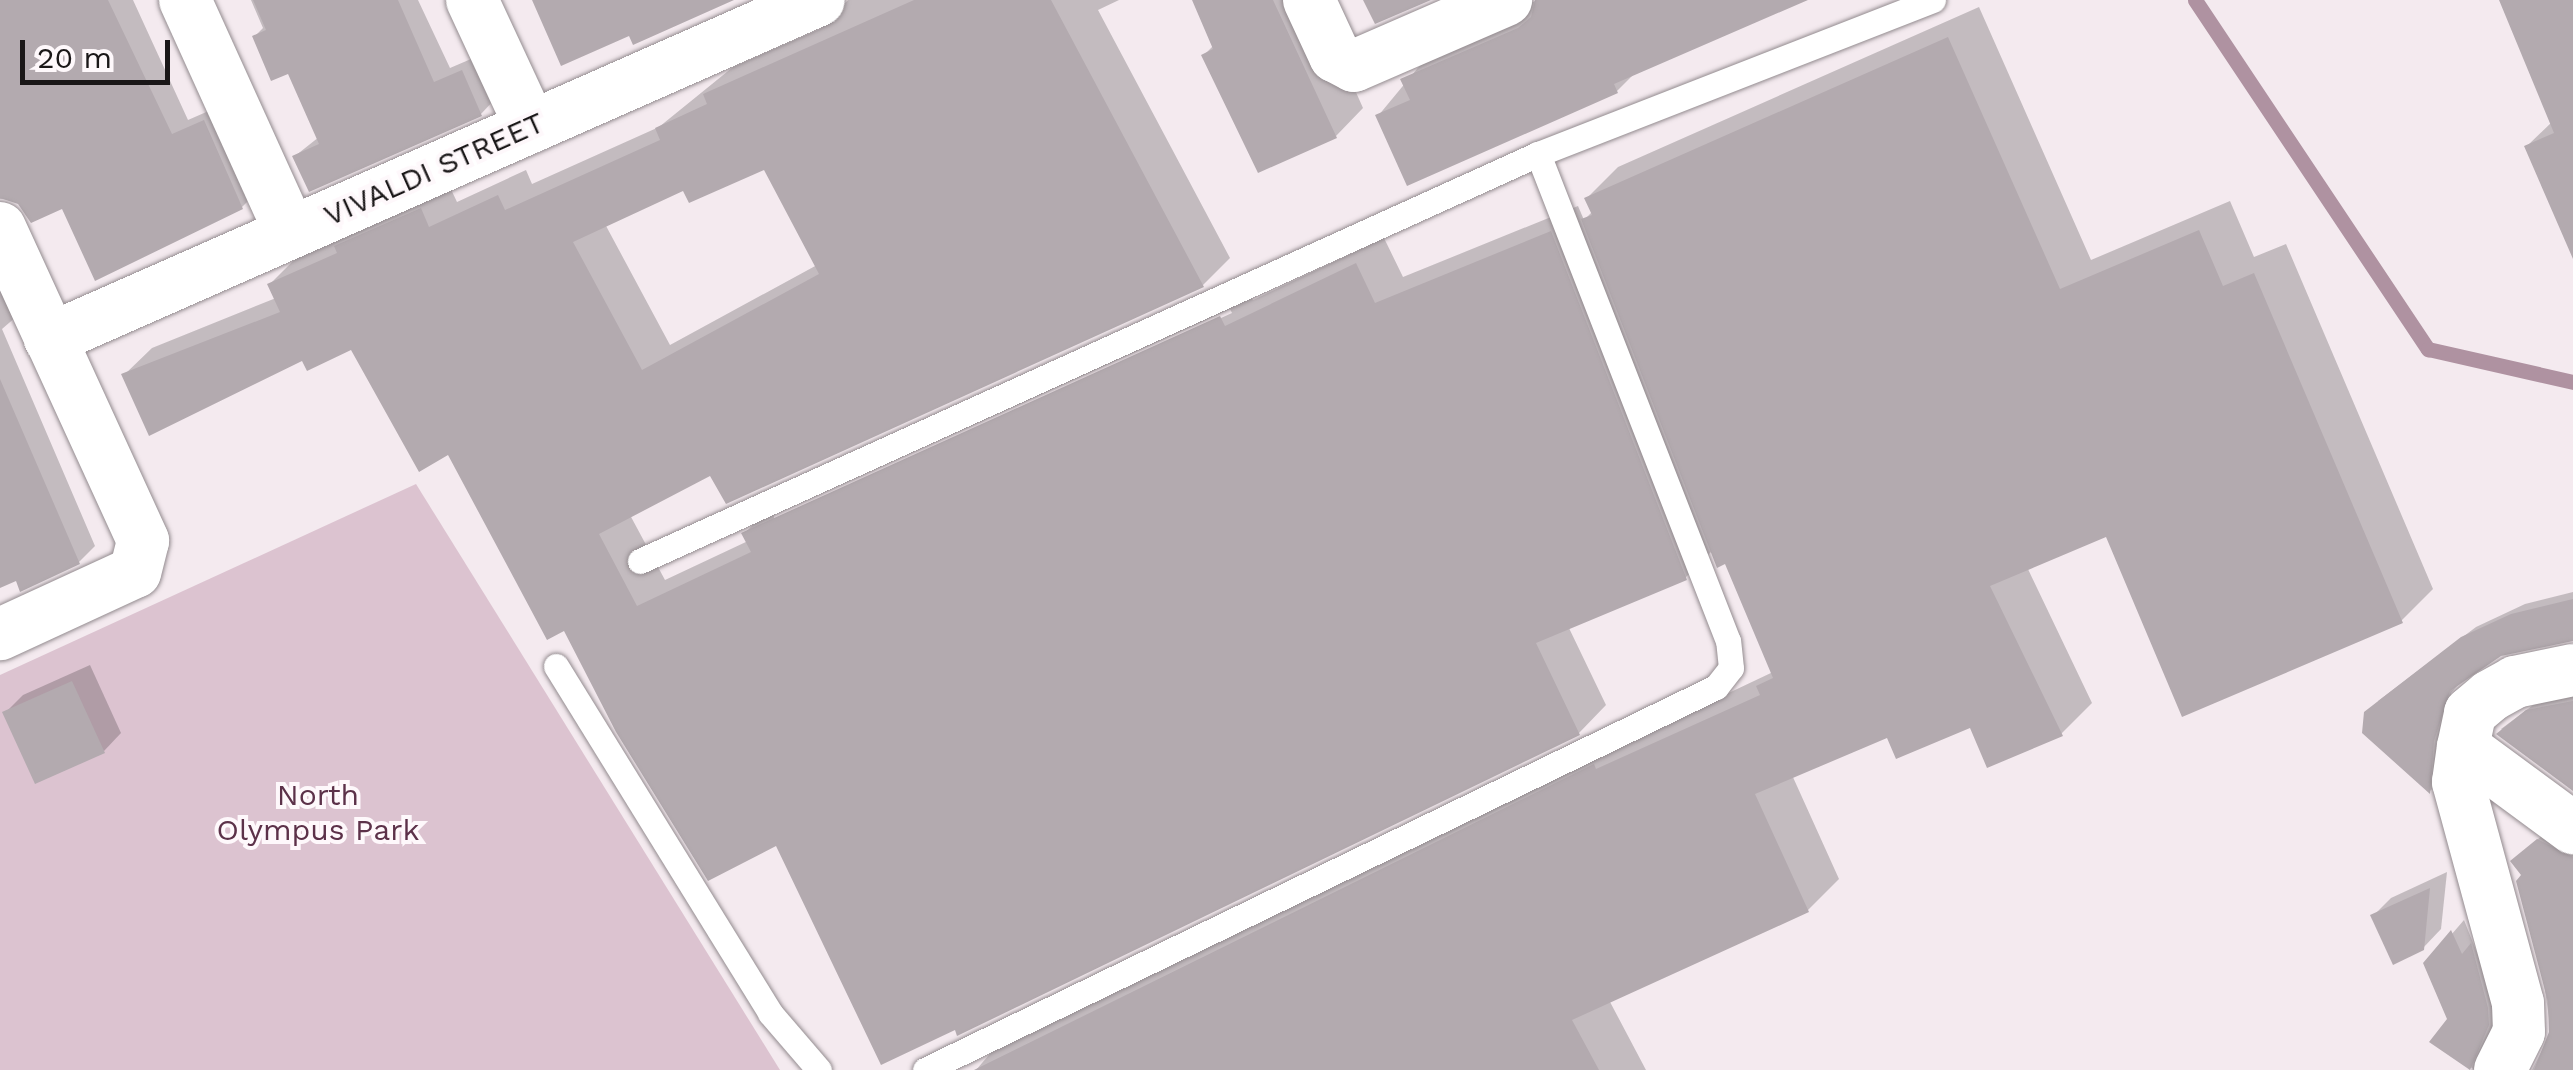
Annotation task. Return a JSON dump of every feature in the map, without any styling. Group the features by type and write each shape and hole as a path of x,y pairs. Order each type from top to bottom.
{"street":[{"path":"185,0 290,232"},
{"path":"472,0 531,127"},
{"name":"VIVALDI STREET","path":"50,339 531,127 759,12 819,0"},
{"path":"1308,0 1344,64 1366,62 1506,0"},
{"path":"0,228 143,541 135,572 0,634"},
{"path":"2500,1070 2519,1032 2518,1003 2458,782 2462,747 2470,713 2490,696 2515,682 2573,670"},
{"path":"2462,747 2573,828"}],"lane":[{"path":"640,561 1538,154 1934,0"},
{"path":"925,1070 1716,686 1731,668 1728,641 1538,154"},
{"path":"556,666 770,1012 819,1070"}],"green space":[{"name":"North Olympus Park","path":"416,484 780,1070 0,1070 0,675"}],"building":[{"path":"0,0 108,0 172,134 204,120 243,209 95,281 62,209 31,223 18,204 0,198"},
{"path":"253,0 398,0 434,82 462,70 482,116 309,192 292,156 319,144 288,74 271,81 252,36 266,30"},
{"path":"532,0 734,0 633,45 629,36 561,66"},
{"path":"914,0 1051,0 1204,287 726,504 710,476 599,534 637,606 751,552 741,533 1220,316 1225,326 1356,263 1375,303 1551,231 1687,580 1536,643 1580,735 957,1036 955,1030 881,1065 776,846 708,881 616,732 564,631 547,640 448,455 419,472 351,350 307,371 302,361 149,436 121,374 280,312 267,284 337,253 334,246 421,208 429,227 498,195 505,210 660,140 655,128 707,104 703,94","holes":["764,170 819,274 642,370 573,242 683,191 689,203"]},
{"path":"1192,0 1273,0 1337,138 1258,173 1201,55 1213,49"},
{"path":"1363,0 1431,0 1375,24"},
{"path":"1535,0 1808,0 1614,84 1618,93 1407,186 1375,115 1410,100 1400,79 1518,28 1531,17"},
{"path":"2499,0 2573,0 2573,259 2524,146 2554,133"},
{"path":"1948,37 2060,289 2199,230 2223,286 2254,273 2403,623 2182,717 2106,537 1990,586 2063,736 1987,768 1970,728 1896,759 1887,738 1755,794 1809,912 1572,1020 1599,1070 974,1070 1594,764 1596,769 1760,695 1756,686 1773,678 1725,564 1717,568 1581,219 1592,215 1584,198"},
{"path":"0,379 80,564 20,592 16,581 0,588"},
{"path":"2573,599 2573,641 2501,656 2450,691 2434,741 2430,794 2362,733 2364,712 2461,637 2511,614"},
{"path":"72,681 105,753 35,784 2,712"},
{"path":"2573,701 2573,791 2496,734 2526,710"},
{"path":"2537,839 2573,857 2573,1070 2534,1070 2549,1032 2548,1002 2516,881 2521,875 2510,861"},
{"path":"2430,888 2424,950 2393,965 2370,915"},
{"path":"2451,930 2462,954 2471,943 2488,1008 2489,1025 2470,1070 2429,1042 2447,1019 2423,963"}],"waterway":[{"path":"2195,0 2428,349 2573,382"}]}
